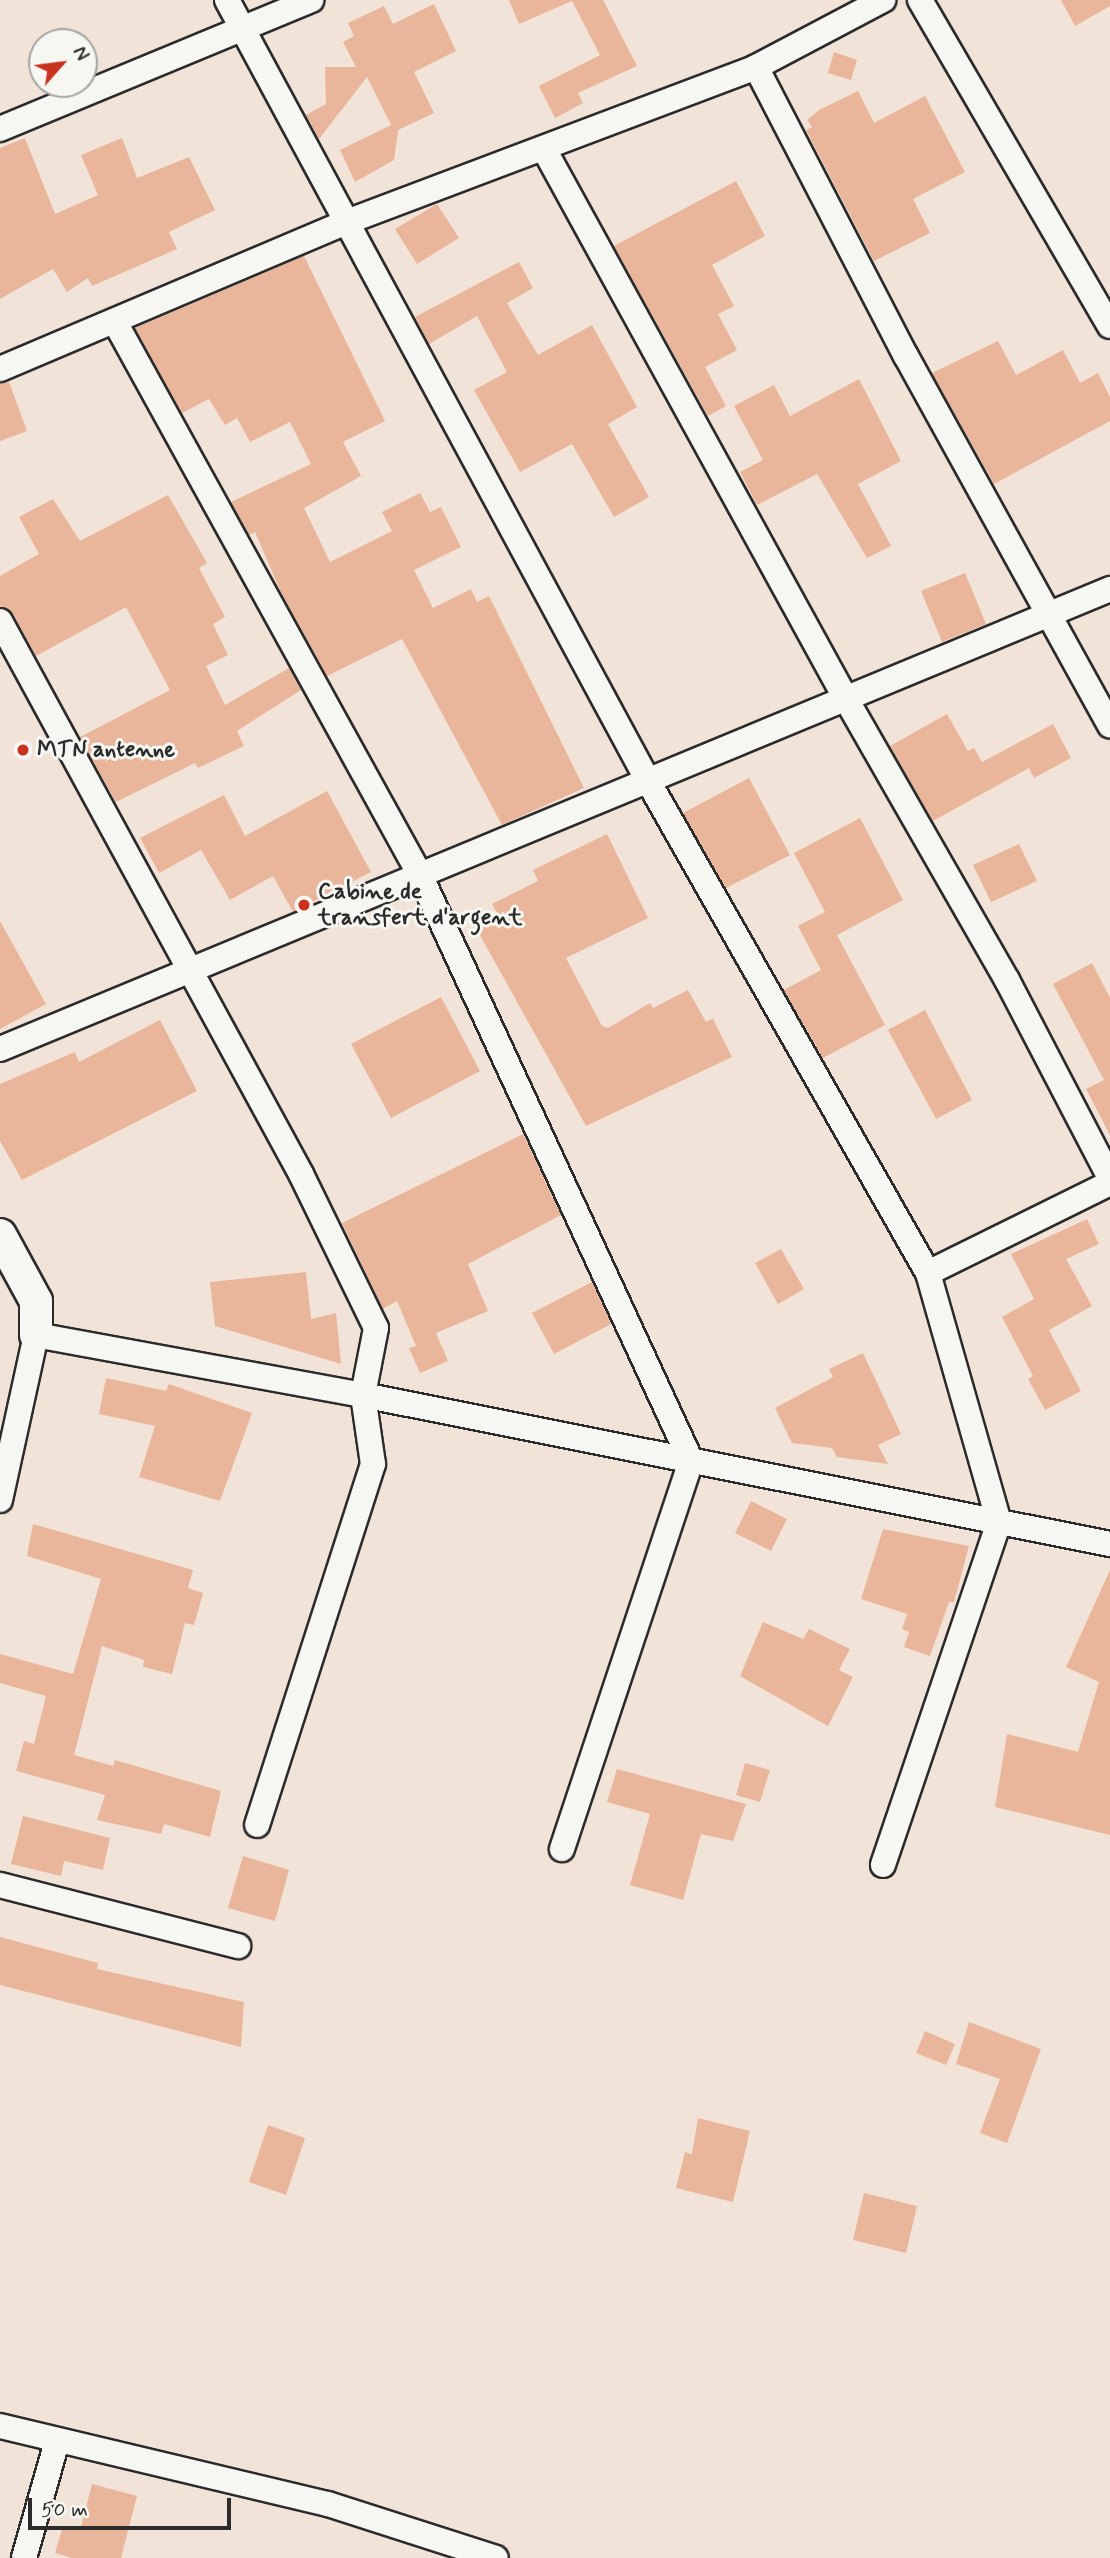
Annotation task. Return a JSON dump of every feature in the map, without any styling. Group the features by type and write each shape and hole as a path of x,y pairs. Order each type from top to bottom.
{"street":[{"path":"227,0 344,223 648,781 928,1273 999,1522 883,1864"},
{"path":"0,129 312,0"},
{"path":"0,369 344,223 756,67 883,0"},
{"path":"920,0 1110,326"},
{"path":"756,67 906,356 1052,613 1110,725"},
{"path":"544,149 846,699 1007,980 1110,1178"},
{"path":"115,322 420,876 691,1461 562,1849"},
{"path":"0,1049 1110,589"},
{"path":"0,621 301,1174 376,1328 363,1395 373,1464 257,1825"},
{"path":"928,1273 1110,1184"},
{"path":"0,1235 36,1301 36,1335 0,1500"},
{"path":"36,1335 363,1395 1110,1544"},
{"path":"0,1885 239,1947"},
{"path":"0,2426 328,2504 496,2558"},
{"path":"24,2558 57,2441"}],"building":[{"path":"509,0 603,0 637,66 578,93 583,103 555,118 539,86 600,55 572,1 519,24"},
{"path":"1061,0 1110,0 1110,6 1075,26"},
{"path":"434,4 456,51 414,72 434,113 398,130 394,160 355,182 340,150 391,125 367,77 319,139 306,115 326,104 325,67 356,67 343,42 354,36 348,23 384,6 393,24"},
{"path":"834,52 857,60 851,80 828,73"},
{"path":"858,91 874,123 925,96 965,172 913,199 930,233 874,261 806,130 812,127 807,120 819,110"},
{"path":"25,138 55,214 98,195 81,155 122,138 137,178 189,157 215,210 169,232 177,249 92,286 88,278 67,292 53,269 0,299 0,148"},
{"path":"736,181 765,236 712,265 734,306 718,314 737,350 705,367 726,406 708,416 614,246"},
{"path":"437,204 459,238 417,264 395,229"},
{"path":"304,256 385,421 343,442 361,476 304,508 330,562 392,531 382,512 420,493 430,512 441,507 461,547 414,570 433,608 471,589 477,602 489,596 584,788 502,825 402,639 327,676 280,590 255,532 249,535 231,502 311,464 290,422 250,442 237,418 225,425 209,399 182,413 135,328"},
{"path":"519,262 533,288 507,303 538,355 592,325 637,407 608,424 649,497 614,517 572,444 520,472 474,390 507,372 477,316 429,344 415,317"},
{"path":"998,341 1016,375 1063,350 1080,383 1098,373 1110,397 1110,421 994,484 932,373"},
{"path":"859,379 901,461 858,484 891,546 867,558 817,474 757,505 740,472 763,460 734,406 774,385 790,416"},
{"path":"9,382 27,431 0,441 0,384"},
{"path":"168,495 207,563 199,568 225,617 213,624 228,655 206,666 225,705 289,668 301,690 237,731 244,746 198,768 195,763 116,802 80,737 170,690 126,607 36,656 13,614 0,606 0,576 39,554 19,517 53,499 80,541"},
{"path":"965,573 986,624 942,642 921,591"},
{"path":"947,714 968,751 974,748 982,762 1053,724 1071,758 1034,778 1029,768 933,821 890,746"},
{"path":"749,778 790,855 726,888 683,813"},
{"path":"327,791 371,872 293,912 273,876 230,900 201,850 159,873 140,838 224,795 245,836"},
{"path":"860,818 903,900 837,935 885,1025 823,1058 784,990 821,970 798,926 825,912 794,853"},
{"path":"607,834 648,918 566,958 602,1026 608,1028 650,1003 653,1008 688,990 706,1022 713,1019 732,1057 586,1126 477,930 500,918 492,904 538,881 533,870"},
{"path":"1019,844 1037,881 991,902 973,865"},
{"path":"0,921 46,1004 0,1029"},
{"path":"1092,963 1110,998 1110,1135 1086,1089 1104,1080 1053,984"},
{"path":"441,997 480,1071 391,1118 351,1044"},
{"path":"925,1010 972,1100 936,1119 888,1030"},
{"path":"160,1020 197,1091 22,1180 0,1141 0,1084 75,1052 79,1062"},
{"path":"523,1134 561,1215 468,1264 488,1311 436,1333 448,1361 420,1373 409,1348 416,1346 397,1301 383,1309 342,1223"},
{"path":"1087,1219 1099,1244 1066,1259 1092,1306 1049,1330 1081,1391 1045,1410 1028,1379 1033,1376 1002,1317 1034,1299 1011,1254"},
{"path":"781,1249 804,1289 778,1304 755,1263"},
{"path":"306,1272 311,1319 336,1313 341,1364 215,1326 210,1282"},
{"path":"592,1282 611,1324 554,1354 532,1313"},
{"path":"863,1353 901,1434 878,1445 888,1464 837,1457 832,1448 792,1443 775,1408 833,1377 829,1369"},
{"path":"106,1378 166,1391 169,1384 252,1413 220,1501 139,1477 155,1426 99,1414"},
{"path":"751,1501 787,1519 771,1551 735,1533"},
{"path":"33,1524 193,1570 188,1588 203,1593 194,1625 185,1623 172,1674 143,1667 144,1660 102,1646 74,1755 113,1766 115,1760 221,1791 210,1837 164,1824 161,1834 97,1820 105,1795 16,1771 24,1741 34,1744 46,1696 0,1683 0,1654 73,1674 101,1579 27,1556"},
{"path":"883,1529 969,1546 954,1602 949,1602 930,1656 904,1647 909,1632 902,1629 907,1614 861,1599"},
{"path":"1110,1570 1110,1835 995,1807 1007,1734 1078,1752 1099,1682 1066,1667"},
{"path":"763,1622 803,1639 809,1629 850,1649 839,1670 853,1677 828,1726 740,1676"},
{"path":"745,1763 770,1770 760,1802 736,1795"},
{"path":"617,1769 746,1804 733,1841 701,1834 683,1900 630,1885 650,1814 607,1802"},
{"path":"23,1816 110,1838 103,1870 64,1861 61,1876 11,1864"},
{"path":"243,1856 289,1870 275,1921 228,1908"},
{"path":"0,1937 98,1963 97,1969 244,2002 241,2047 0,1985"},
{"path":"969,2022 1041,2049 1007,2143 980,2133 1000,2079 956,2064"},
{"path":"925,2031 955,2044 946,2065 916,2053"},
{"path":"698,2118 750,2131 733,2202 676,2188 685,2152 692,2154"},
{"path":"268,2125 305,2138 286,2195 249,2182"},
{"path":"864,2193 917,2206 906,2253 853,2240"},
{"path":"92,2484 137,2496 121,2558 72,2558 55,2553 63,2526 80,2530"}],"place":[{"name":"MTN antenne","path":"23,750"},
{"name":"Cabine de transfert d'argent","path":"304,905"}]}
